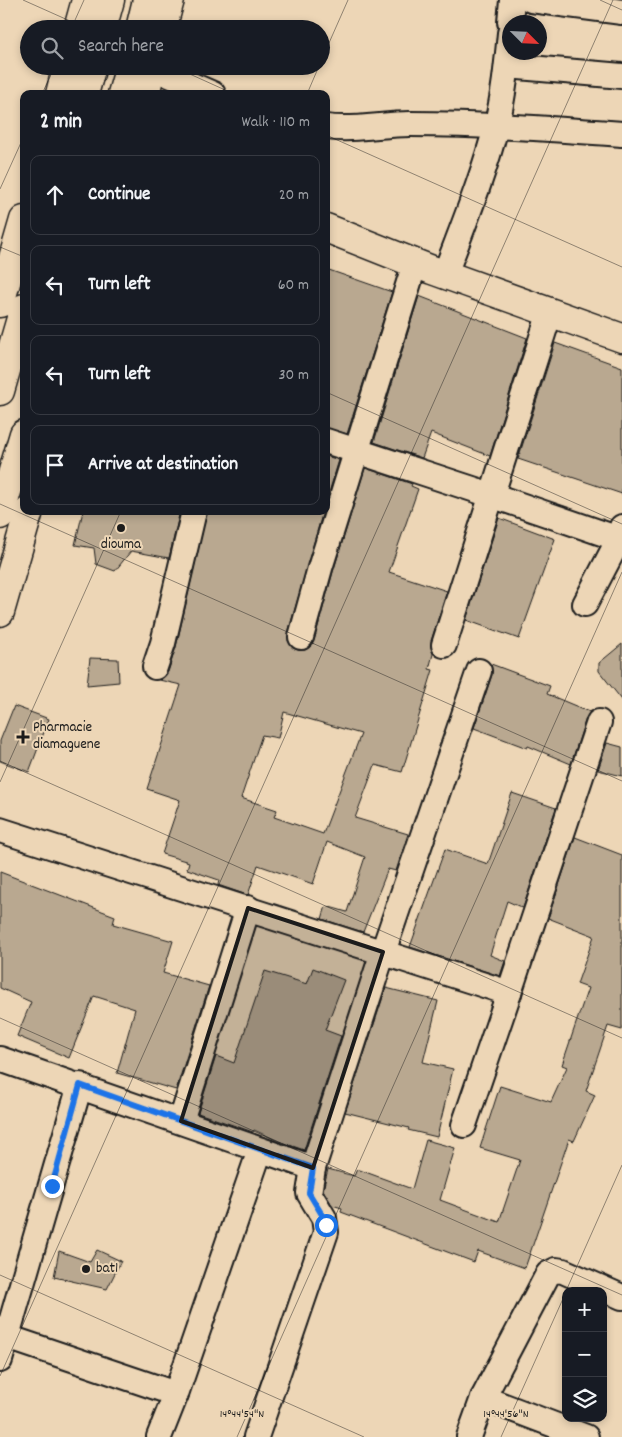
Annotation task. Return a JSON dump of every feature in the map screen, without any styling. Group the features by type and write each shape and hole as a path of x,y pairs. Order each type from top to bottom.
{"main road":[{"path":"80,20 86,0"},
{"path":"104,20 110,0"},
{"path":"142,20 147,0"},
{"path":"164,20 170,0"},
{"path":"61,90 65,75"},
{"path":"85,90 89,75"},
{"path":"125,90 137,75"},
{"path":"144,75 144,90"},
{"path":"330,230 445,274 622,338"},
{"path":"0,303 20,234"},
{"path":"1,384 20,321"},
{"path":"0,515 20,448"},
{"path":"0,612 28,515"}],"street":[{"path":"511,15 512,0"},
{"path":"531,0 558,2 622,12"},
{"path":"445,274 497,126 508,60"},
{"path":"507,66 622,76"},
{"path":"164,75 203,90"},
{"path":"330,128 340,129 407,124 497,126 622,134"},
{"path":"302,637 320,568 416,263"},
{"path":"444,645 550,312"},
{"path":"330,442 491,495 620,533 585,604"},
{"path":"155,667 163,643 193,515"},
{"path":"256,1437 326,1232 324,1218 309,1193 313,1168 383,952 479,672"},
{"path":"464,1125 598,722"},
{"path":"0,830 509,993"},
{"path":"181,1121 248,908"},
{"path":"0,1059 80,1085 313,1168"},
{"path":"0,1360 80,1085"},
{"path":"159,1437 176,1394 260,1150"},
{"path":"469,1437 483,1398 548,1274 556,1270 564,1271 622,1297"},
{"path":"7,1337 176,1394"},
{"path":"483,1398 586,1437"}],"highlighted area":[{"path":"248,908 383,952 313,1168 181,1121"}],"building":[{"path":"330,270 392,292 347,434 330,429"},
{"path":"419,296 527,338 490,456 431,433 422,458 374,442"},
{"path":"555,343 622,367 622,494 518,459"},
{"path":"330,457 339,460 330,489"},
{"path":"365,468 412,484 411,486 418,489 389,572 447,591 431,641 433,654 429,669 433,670 402,772 375,765 355,818 408,834 396,871 388,869 363,932 322,919 326,906 347,912 365,857 327,842 313,884 258,865 247,895 218,885 219,880 187,869 189,862 162,854 180,800 147,789 181,685 159,680 168,672 176,647 206,515 322,515 288,633 288,641 292,647 298,650 305,650 314,641","holes":["284,712 361,734 323,834 274,817 277,810 241,798 262,735 278,738"]},
{"name":"diouma","path":"82,515 179,515 169,558 131,551 115,571 96,564 94,548 75,545"},
{"path":"499,518 555,539 519,639 466,620"},
{"path":"622,644 622,700 599,671 599,663"},
{"path":"90,658 118,659 119,682 87,685"},
{"path":"491,664 550,686 547,694 590,712 586,718 571,764 528,746 527,748 474,728 492,675"},
{"path":"14,706 49,719 29,772 0,761 0,741"},
{"path":"607,743 622,747 622,776 598,770"},
{"path":"512,793 556,808 523,908 507,901 490,955 505,961 500,976 410,947 445,849 488,864"},
{"path":"575,837 622,855 622,1030 608,1026 586,1091 595,1095 574,1141 569,1139 525,1268 478,1251 474,1262 341,1212 342,1208 332,1205 323,1190 328,1169 354,1176 357,1169 412,1189 426,1140 455,1148 440,1200 499,1222 520,1160 480,1148 500,1086 551,1102 567,1067 562,1065 588,988 577,984 594,936 548,918"},
{"path":"0,872 115,916 113,924 173,941 163,973 209,986 176,1090 117,1073 135,1009 94,996 69,1058 17,1036 31,1002 0,988"},
{"path":"313,968 344,980 325,1030 341,1036 304,1150 254,1130 253,1132 198,1113 216,1056 234,1063 265,971 307,984"},
{"path":"386,988 438,1001 423,1062 453,1069 437,1137 345,1112"},
{"name":"bat1","path":"97,1250 121,1261 107,1289 54,1277 59,1251 90,1262"}],"place":[{"name":"diouma","path":"121,528"},
{"name":"Pharmacie diamaguene","path":"23,737"},
{"name":"bat1","path":"86,1269"}],"route":[{"path":"52,1186 80,1085 313,1168 308,1190 326,1225"}]}
